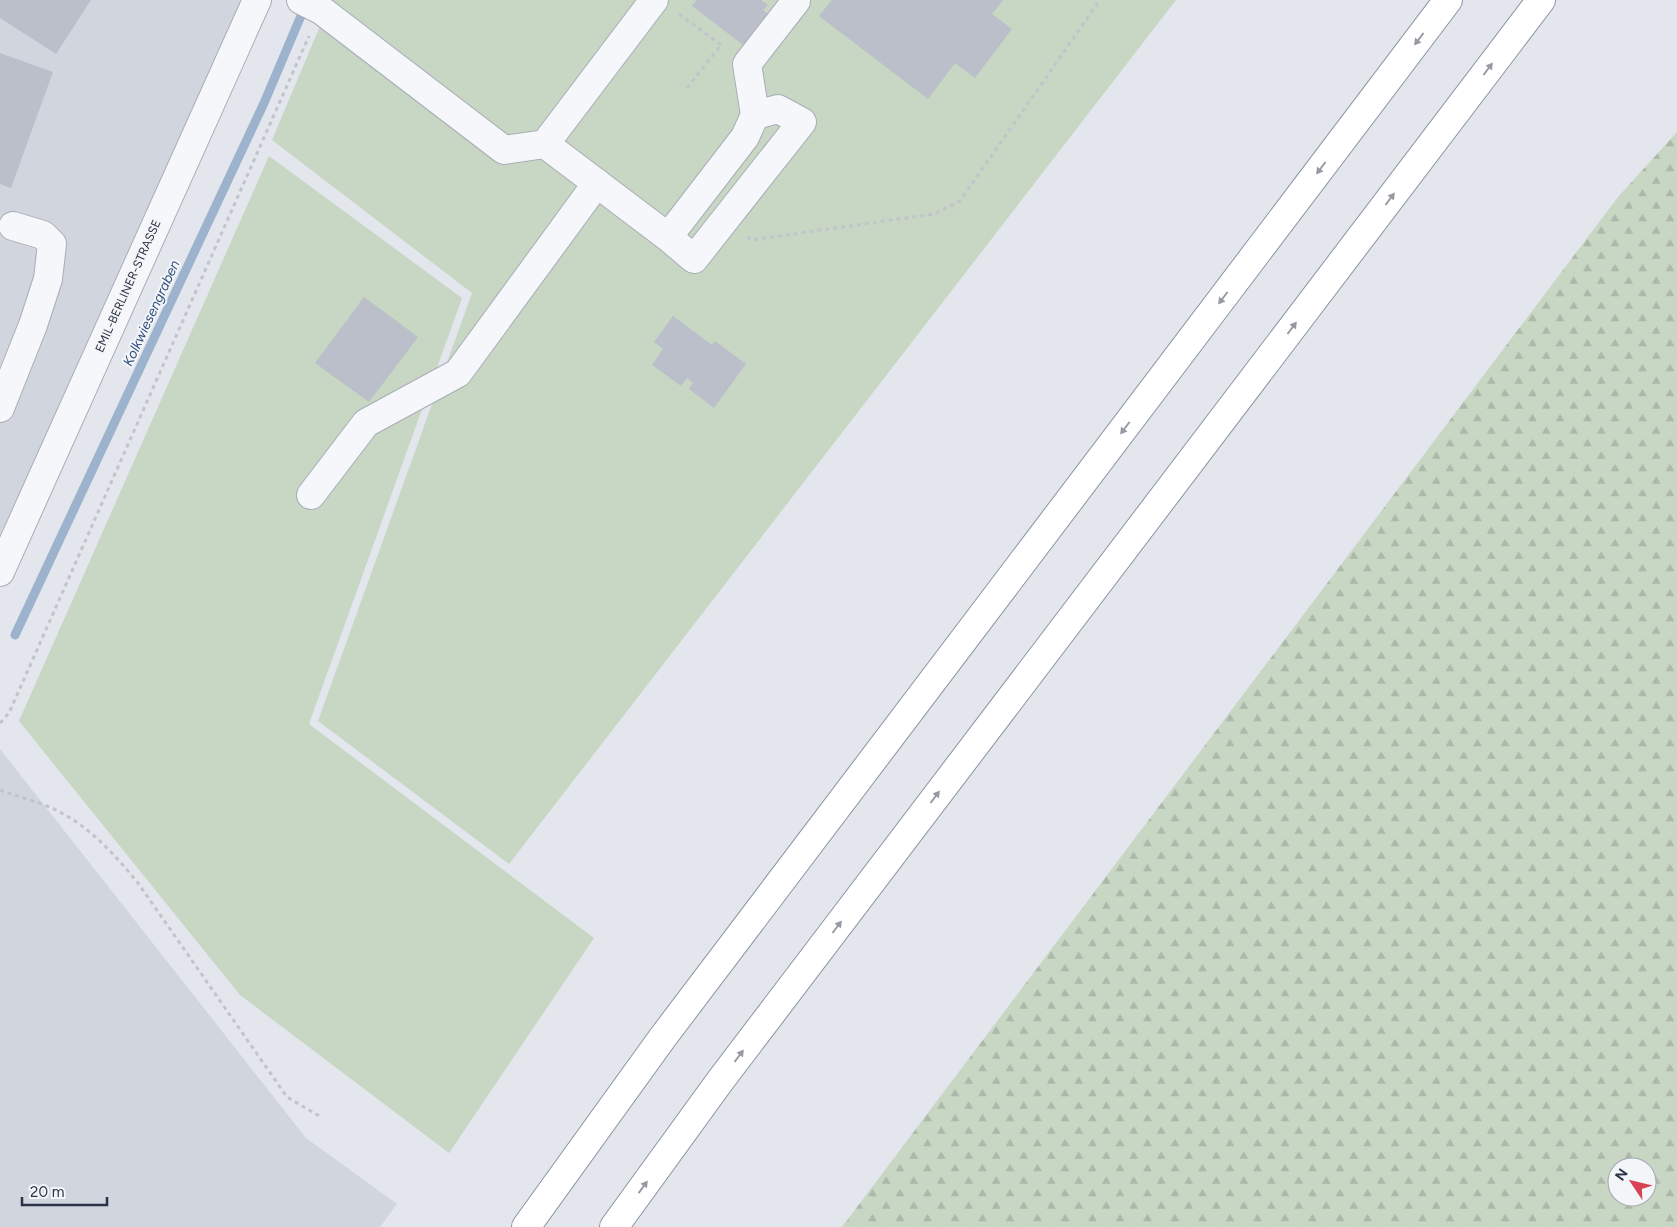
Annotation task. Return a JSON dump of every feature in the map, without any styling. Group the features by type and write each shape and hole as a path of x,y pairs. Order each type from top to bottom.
{"highway":[{"path":"526,1227 670,1029 1448,0"},
{"path":"614,1227 720,1081 1541,0"}],"street":[{"name":"EMIL-BERLINER-STRASSE","path":"0,572 257,0"},
{"path":"668,237 745,137 756,115 747,64 796,1"},
{"path":"311,5 504,150 545,144 664,6"},
{"path":"545,144 668,237 694,259 802,122 778,109 756,115"},
{"path":"311,494 366,423 458,373 597,183"},
{"path":"0,408 48,279 52,244 43,235 13,226"}],"path":[{"path":"722,224 751,240 934,214 960,201 1100,0"},
{"path":"0,723 9,713 311,5"},
{"path":"664,6 747,64"},
{"path":"687,88 720,45"},
{"path":"0,790 58,811 84,826 112,852 138,883 287,1097 321,1117"}],"shaded area":[{"path":"0,0 257,0 0,584"},
{"path":"0,749 306,1138 397,1204 380,1227 0,1227"}],"green space":[{"path":"331,0 1176,0 509,864 318,721 472,293 272,140"},
{"path":"1677,132 1677,1227 842,1227 1618,197"},
{"path":"269,156 462,298 309,724 594,938 449,1153 240,995 19,721"}],"building":[{"path":"0,0 91,0 56,54 0,18"},
{"path":"697,0 761,0 768,5 763,10 771,16 747,48 692,6"},
{"path":"832,0 1003,0 992,14 1012,29 975,78 955,63 928,99 819,16"},
{"path":"0,53 53,72 11,188 0,184"},
{"path":"364,297 418,337 369,402 315,363"},
{"path":"673,316 712,345 715,341 746,364 714,408 689,389 693,383 687,378 681,386 652,365 663,349 654,342"}],"waterway":[{"name":"Kolkwiesengraben","path":"15,635 264,103 306,4"}]}
